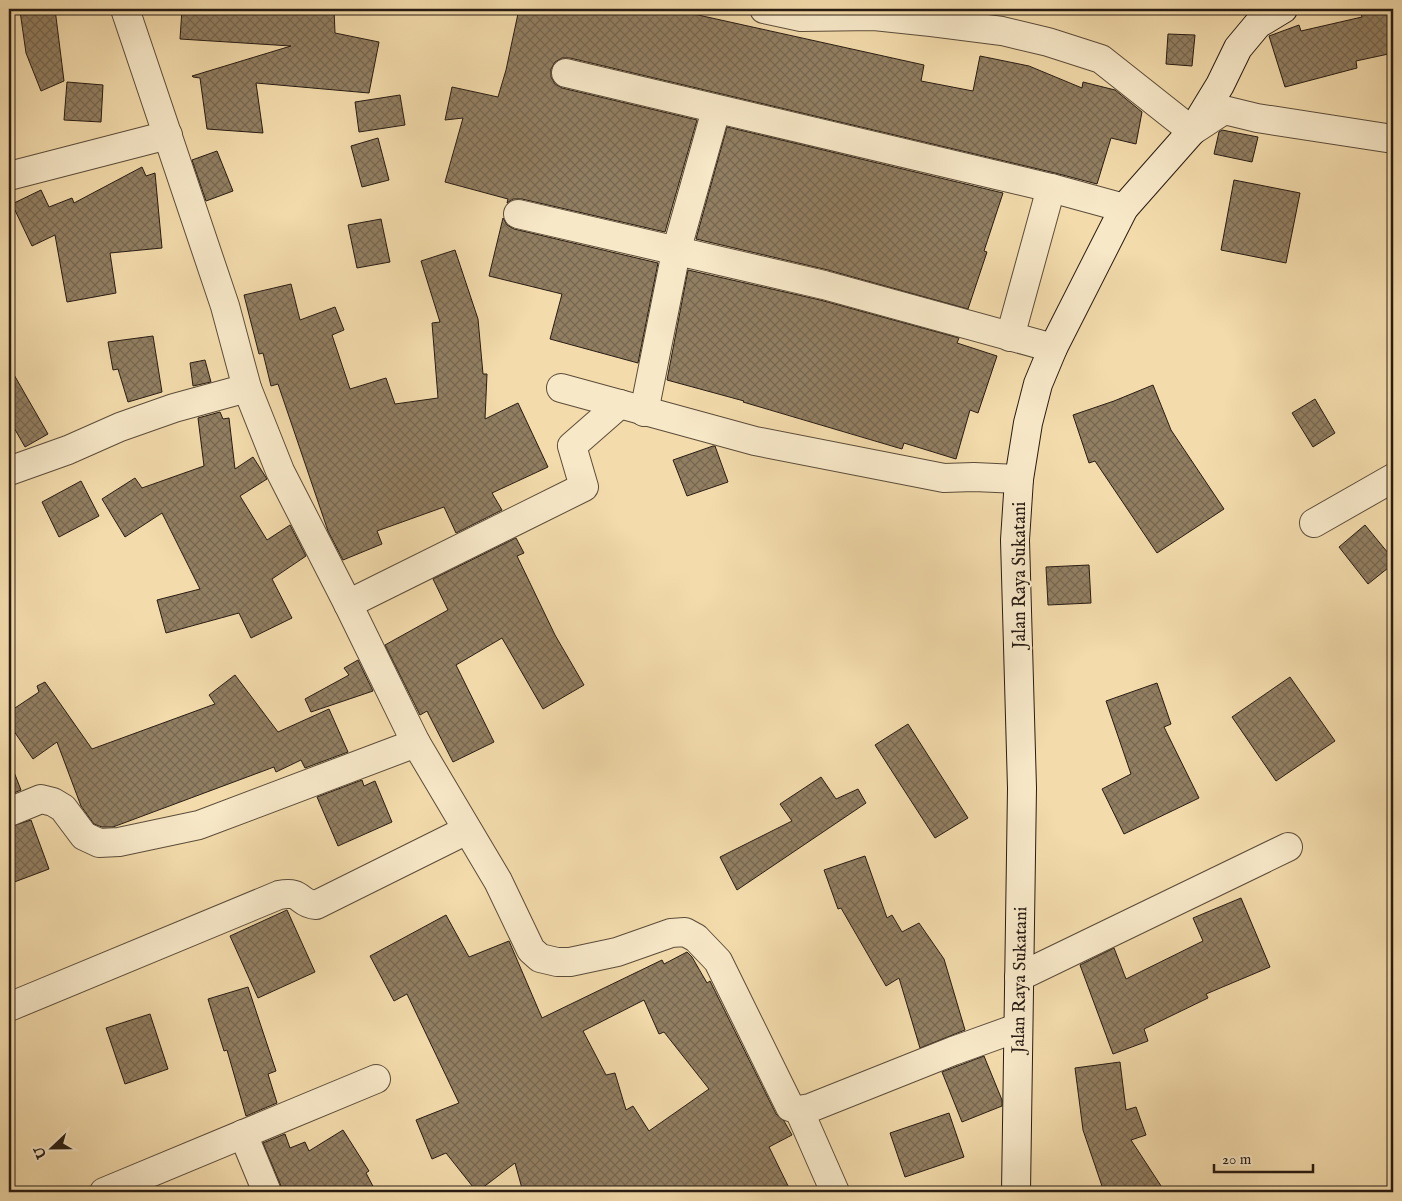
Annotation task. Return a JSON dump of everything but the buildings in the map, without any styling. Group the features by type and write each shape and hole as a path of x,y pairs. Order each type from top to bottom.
{"street":[{"path":"125,9 225,306 247,388 280,471 416,743 498,880 531,950 540,958 557,962 570,962 617,952 671,933 684,932 696,938 718,961 790,1107 799,1110 810,1108 952,1051 1018,1028"},
{"path":"764,9 801,17 874,16 931,22 1002,32 1048,42 1101,59 1192,131 1224,110 1257,118 1393,140"},
{"name":"Jalan Raya Sukatani","path":"1016,1192 1022,788 1015,540 1019,479 1028,423 1038,384 1053,348 1124,208 1192,131 1238,48 1258,24 1283,9"},
{"path":"566,73 1051,188 1124,208"},
{"path":"348,604 584,487 572,446 632,408 716,110"},
{"path":"9,176 168,135"},
{"path":"1010,337 1051,188"},
{"path":"518,214 824,285 1053,348"},
{"path":"9,471 68,450 120,427 174,408 247,388"},
{"path":"561,388 755,441 944,478 1019,479"},
{"path":"1314,523 1393,478"},
{"path":"9,812 41,798 63,808 84,836 99,843 119,842 199,825 416,743"},
{"path":"9,1007 279,895 296,894 308,905 316,905 467,830"},
{"path":"1019,977 1288,847"},
{"path":"104,1192 376,1080"},
{"path":"799,1110 835,1192"},
{"path":"243,1134 267,1192"}]}
